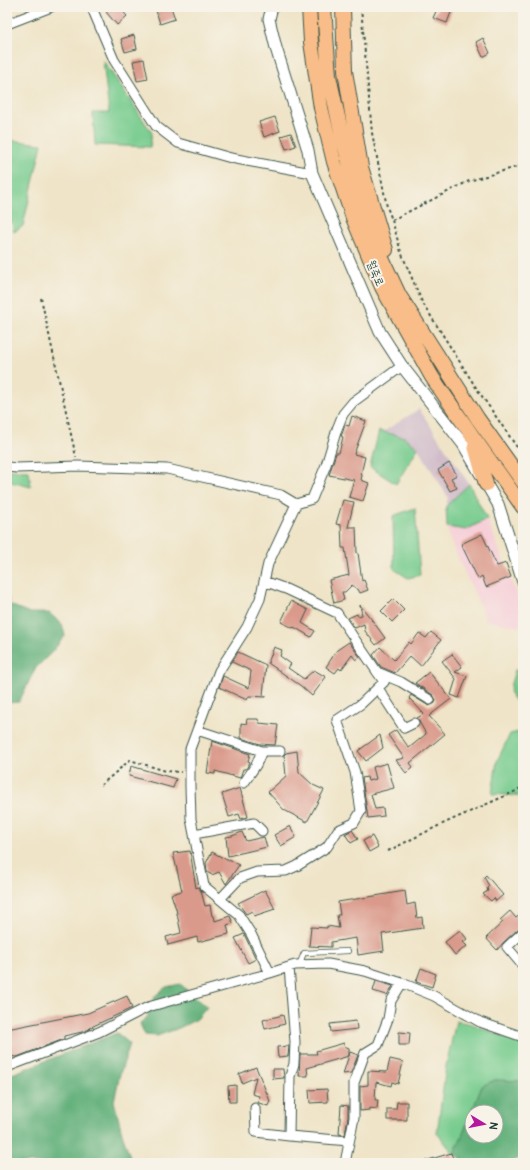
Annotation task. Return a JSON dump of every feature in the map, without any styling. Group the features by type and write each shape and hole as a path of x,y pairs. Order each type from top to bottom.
{"main road":[{"name":"월죽로","path":"309,7 311,42 321,108 334,162 353,218 382,288 432,377 473,438 523,506"},
{"name":"월죽로","path":"324,7 329,76 343,140 365,222 399,295 478,419 523,482"},
{"path":"343,7 345,71 361,167 399,295"},
{"path":"473,438 486,484"}],"street":[{"path":"7,24 51,7"},
{"path":"91,7 114,60 122,74 156,126 178,143 231,158 312,174"},
{"path":"272,7 269,19 276,48 308,150 312,174 380,332 402,366 463,444 498,504 523,582"},
{"path":"270,973 251,934 239,915 204,886 191,819 190,749 219,671 247,627 260,599 268,564 296,504 312,499 326,465 343,414 353,402 402,366"},
{"path":"7,467 78,466 168,469 281,495 296,504"},
{"path":"220,899 240,878 257,872 286,871 297,866 327,847 338,830 354,823 361,811 355,772 337,720 361,704 384,682 375,671 350,630 337,613 286,589 264,581"},
{"path":"375,671 401,682 430,700"},
{"path":"378,688 404,728 414,723"},
{"path":"197,730 262,751 280,751"},
{"path":"244,783 256,765 262,751"},
{"path":"194,834 254,823 262,831"},
{"path":"523,932 507,947 523,966"},
{"path":"7,1066 99,1032 148,1007 299,964 328,964 365,971 402,983 434,996 480,1022 523,1037"},
{"path":"289,967 295,1042 294,1064 290,1076 290,1136"},
{"path":"345,1163 354,1118 354,1083 365,1053 378,1045 388,1020 391,1001 402,983"},
{"path":"255,1108 256,1132 350,1141"}],"lane":[{"path":"299,964 304,953 348,951"}],"path":[{"path":"361,7 372,133 387,207 401,252 422,302 475,386 523,456"},
{"path":"392,220 469,181 523,164"},
{"path":"41,298 78,466"},
{"path":"100,785 130,760 166,771 190,772"},
{"path":"388,851 438,826 516,791 523,786"}],"shaded area":[{"path":"419,409 469,484 446,506 448,497 418,448 404,437 383,432"},
{"path":"487,519 521,606 521,627 487,621 450,540 447,527 466,530"}],"green space":[{"path":"103,60 152,133 150,147 95,145 93,113 109,113"},
{"path":"7,82 9,82 8,140 42,144 23,226 14,232 7,205"},
{"path":"379,431 404,437 418,448 396,484 370,467"},
{"path":"7,470 29,471 31,487 7,481"},
{"path":"469,484 487,519 466,530 447,527 446,506"},
{"path":"415,508 420,575 408,578 394,569 393,516"},
{"path":"7,597 10,605 30,613 49,613 62,624 65,636 35,669 19,702 7,703"},
{"path":"515,670 523,670 523,703 519,704 512,696 510,688"},
{"path":"523,731 523,796 492,794 497,761 510,734"},
{"path":"180,984 207,1007 197,1019 179,1028 157,1036 145,1035 140,1024 148,1016 154,997 166,987"},
{"path":"456,1021 472,1024 523,1045 523,1081 495,1080 482,1086 475,1104 464,1104 464,1131 454,1154 437,1133 446,1066"},
{"path":"117,1033 130,1044 120,1074 114,1101 122,1133 132,1163 7,1163 7,1076"},
{"path":"495,1080 523,1081 523,1154 512,1163 468,1163 454,1154 464,1131 464,1144 504,1144 504,1104 475,1104 482,1086"}],"building":[{"path":"111,7 119,7 127,16 117,25 106,12"},
{"path":"155,7 171,7 175,19 160,24"},
{"path":"438,7 453,7 447,23 433,18"},
{"path":"134,35 137,49 125,52 121,39"},
{"path":"483,38 490,53 483,57 476,42"},
{"path":"144,59 148,79 137,81 133,61"},
{"path":"275,117 280,131 264,137 259,122"},
{"path":"291,133 296,146 286,149 281,136"},
{"path":"352,416 366,421 354,454 365,457 361,480 369,483 363,501 349,497 354,480 329,475 336,453 339,453 343,437 341,436 345,425 349,426"},
{"path":"449,463 457,475 451,478 457,488 450,491 438,470"},
{"path":"343,500 354,502 348,527 356,527 357,553 362,581 364,580 368,590 360,593 358,589 352,585 345,592 342,592 344,600 334,603 329,580 349,575 345,548 342,548 341,525 336,524"},
{"path":"482,534 497,566 506,563 511,577 486,587 482,576 478,579 461,544"},
{"path":"393,599 404,610 392,622 381,611"},
{"path":"291,601 308,610 302,623 315,631 311,637 294,627 293,628 281,622"},
{"path":"360,605 385,638 376,645 365,631 364,624 355,628 348,618 357,614 358,616 362,615"},
{"path":"431,632 441,640 421,666 410,656 395,673 381,667 373,655 380,647 394,660 409,642 411,644 419,633 426,638"},
{"path":"349,642 360,657 356,660 352,655 341,670 339,668 335,673 326,667 337,650"},
{"path":"274,647 282,650 280,656 291,664 288,668 304,679 314,670 326,677 312,696 301,686 268,663"},
{"path":"238,652 266,665 263,695 266,697 249,696 247,700 219,687 223,676 249,688 251,671 232,662"},
{"path":"452,654 462,667 455,672 467,676 459,698 451,695 456,679 442,661"},
{"path":"429,672 451,699 429,716 445,734 410,763 413,767 406,773 396,760 404,758 388,735 396,730 409,748 426,734 417,718 424,714 409,698 411,695 429,706 435,703 436,700 433,695 415,683"},
{"path":"247,719 258,719 259,723 278,725 275,745 260,744 241,738 241,723 246,724"},
{"path":"380,735 383,748 366,761 358,751"},
{"path":"212,741 250,754 248,761 250,762 246,769 243,769 240,778 215,771 215,774 207,773"},
{"path":"297,751 299,772 313,785 324,790 307,822 284,810 268,792 286,776 284,755 286,753"},
{"path":"387,763 394,788 371,794 375,809 383,808 384,816 368,818 362,778 367,777 368,781 376,779 373,767"},
{"path":"131,766 176,779 173,788 129,776"},
{"path":"240,788 248,817 241,819 239,814 229,817 222,794"},
{"path":"290,826 296,837 281,846 274,835"},
{"path":"352,830 358,839 351,843 345,834"},
{"path":"242,832 246,841 264,837 267,847 228,856 226,837"},
{"path":"372,836 378,847 369,852 363,841"},
{"path":"190,851 196,888 198,887 201,891 205,906 210,905 212,916 214,916 215,921 230,916 233,923 227,925 229,934 198,942 197,937 168,945 166,937 181,933 171,894 182,891 173,853"},
{"path":"212,852 239,865 226,884 219,872 212,875 207,872 206,863"},
{"path":"486,875 503,895 496,901 494,898 491,901 483,894 488,891 487,888 489,886 484,877"},
{"path":"265,890 275,909 254,916 252,911 246,914 238,903"},
{"path":"405,891 407,905 415,903 417,918 422,917 423,928 382,934 384,951 358,955 356,938 331,942 331,947 309,946 311,927 327,928 327,926 339,928 337,915 340,915 338,902"},
{"path":"510,911 516,918 523,912 523,926 519,928 497,950 486,938 503,922 500,920"},
{"path":"460,930 467,939 463,942 467,946 455,955 445,942"},
{"path":"244,934 256,959 248,963 235,938"},
{"path":"421,968 436,974 432,987 416,982"},
{"path":"376,981 393,986 387,995 373,991"},
{"path":"127,996 132,1008 89,1028 90,1029 64,1036 64,1039 17,1057 7,1056 7,1029 88,1013"},
{"path":"283,1015 285,1024 265,1029 263,1020"},
{"path":"356,1021 357,1029 331,1032 330,1024"},
{"path":"399,1032 410,1033 409,1045 399,1045"},
{"path":"344,1043 344,1046 349,1048 349,1056 307,1068 308,1076 299,1076 300,1054 317,1054 316,1051"},
{"path":"289,1046 288,1056 278,1057 277,1047"},
{"path":"350,1052 358,1055 351,1073 343,1074"},
{"path":"390,1059 403,1062 398,1084 392,1082 391,1086 376,1082 375,1100 378,1100 377,1109 369,1108 369,1110 360,1111 360,1086 368,1085 368,1071 387,1072"},
{"path":"256,1067 270,1101 268,1106 258,1103 259,1096 252,1094 256,1077 242,1083 239,1074"},
{"path":"273,1069 283,1069 284,1078 273,1079"},
{"path":"236,1085 236,1102 229,1102 228,1086"},
{"path":"327,1089 328,1102 310,1103 309,1090"},
{"path":"397,1102 407,1102 407,1120 387,1120 387,1109 396,1109"},
{"path":"341,1105 348,1106 345,1135 339,1134"},
{"path":"451,1153 454,1161 449,1163 425,1163 425,1161"}]}
